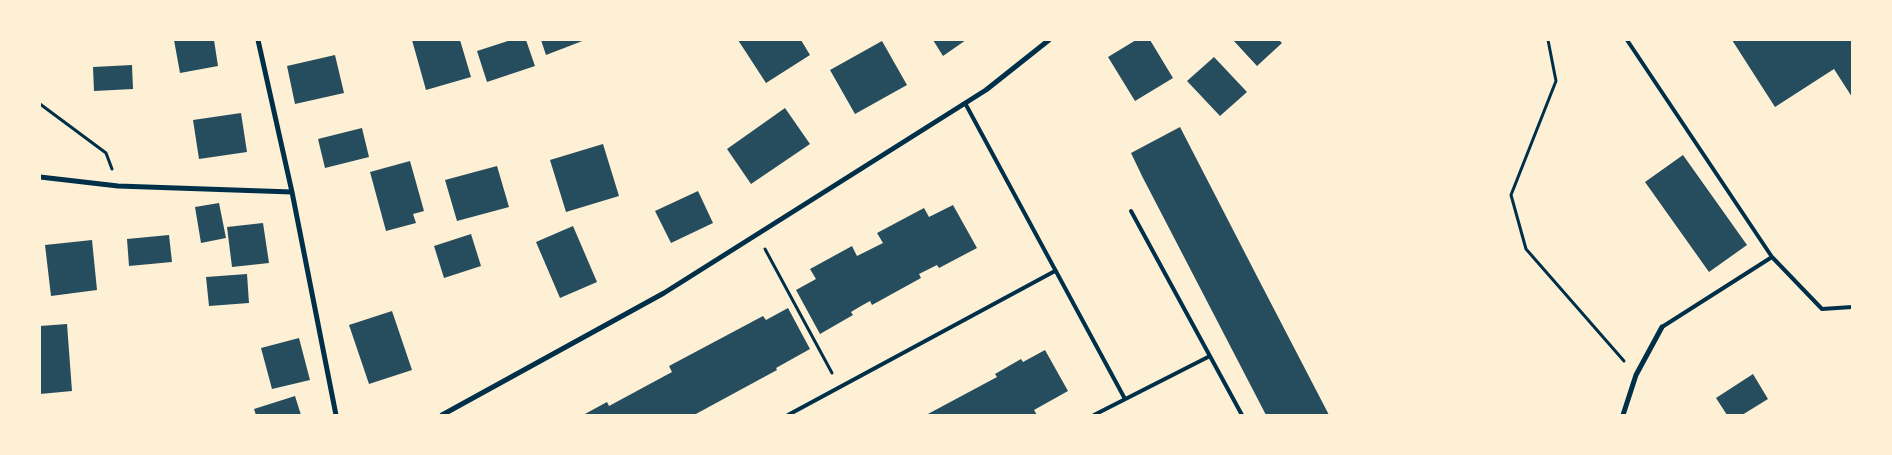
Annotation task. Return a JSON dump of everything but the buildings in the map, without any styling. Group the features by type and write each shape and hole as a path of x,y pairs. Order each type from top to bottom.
{"street":[{"path":"258,40 292,192 336,415"},
{"path":"442,415 450,413 664,293 986,90 1049,40"},
{"path":"40,177 118,186 292,192"},
{"path":"1623,415 1636,375 1662,327"}],"lane":[{"path":"1627,40 1772,257 1822,309 1852,307"},
{"path":"965,103 1125,399"},
{"path":"1131,211 1242,415"},
{"path":"1662,327 1772,257"},
{"path":"788,415 1055,270"},
{"path":"1094,415 1210,356"}],"path":[{"path":"1548,40 1556,81 1511,195 1526,249 1636,375"},
{"path":"40,104 106,153 118,186"},
{"path":"757,234 839,387"}]}
